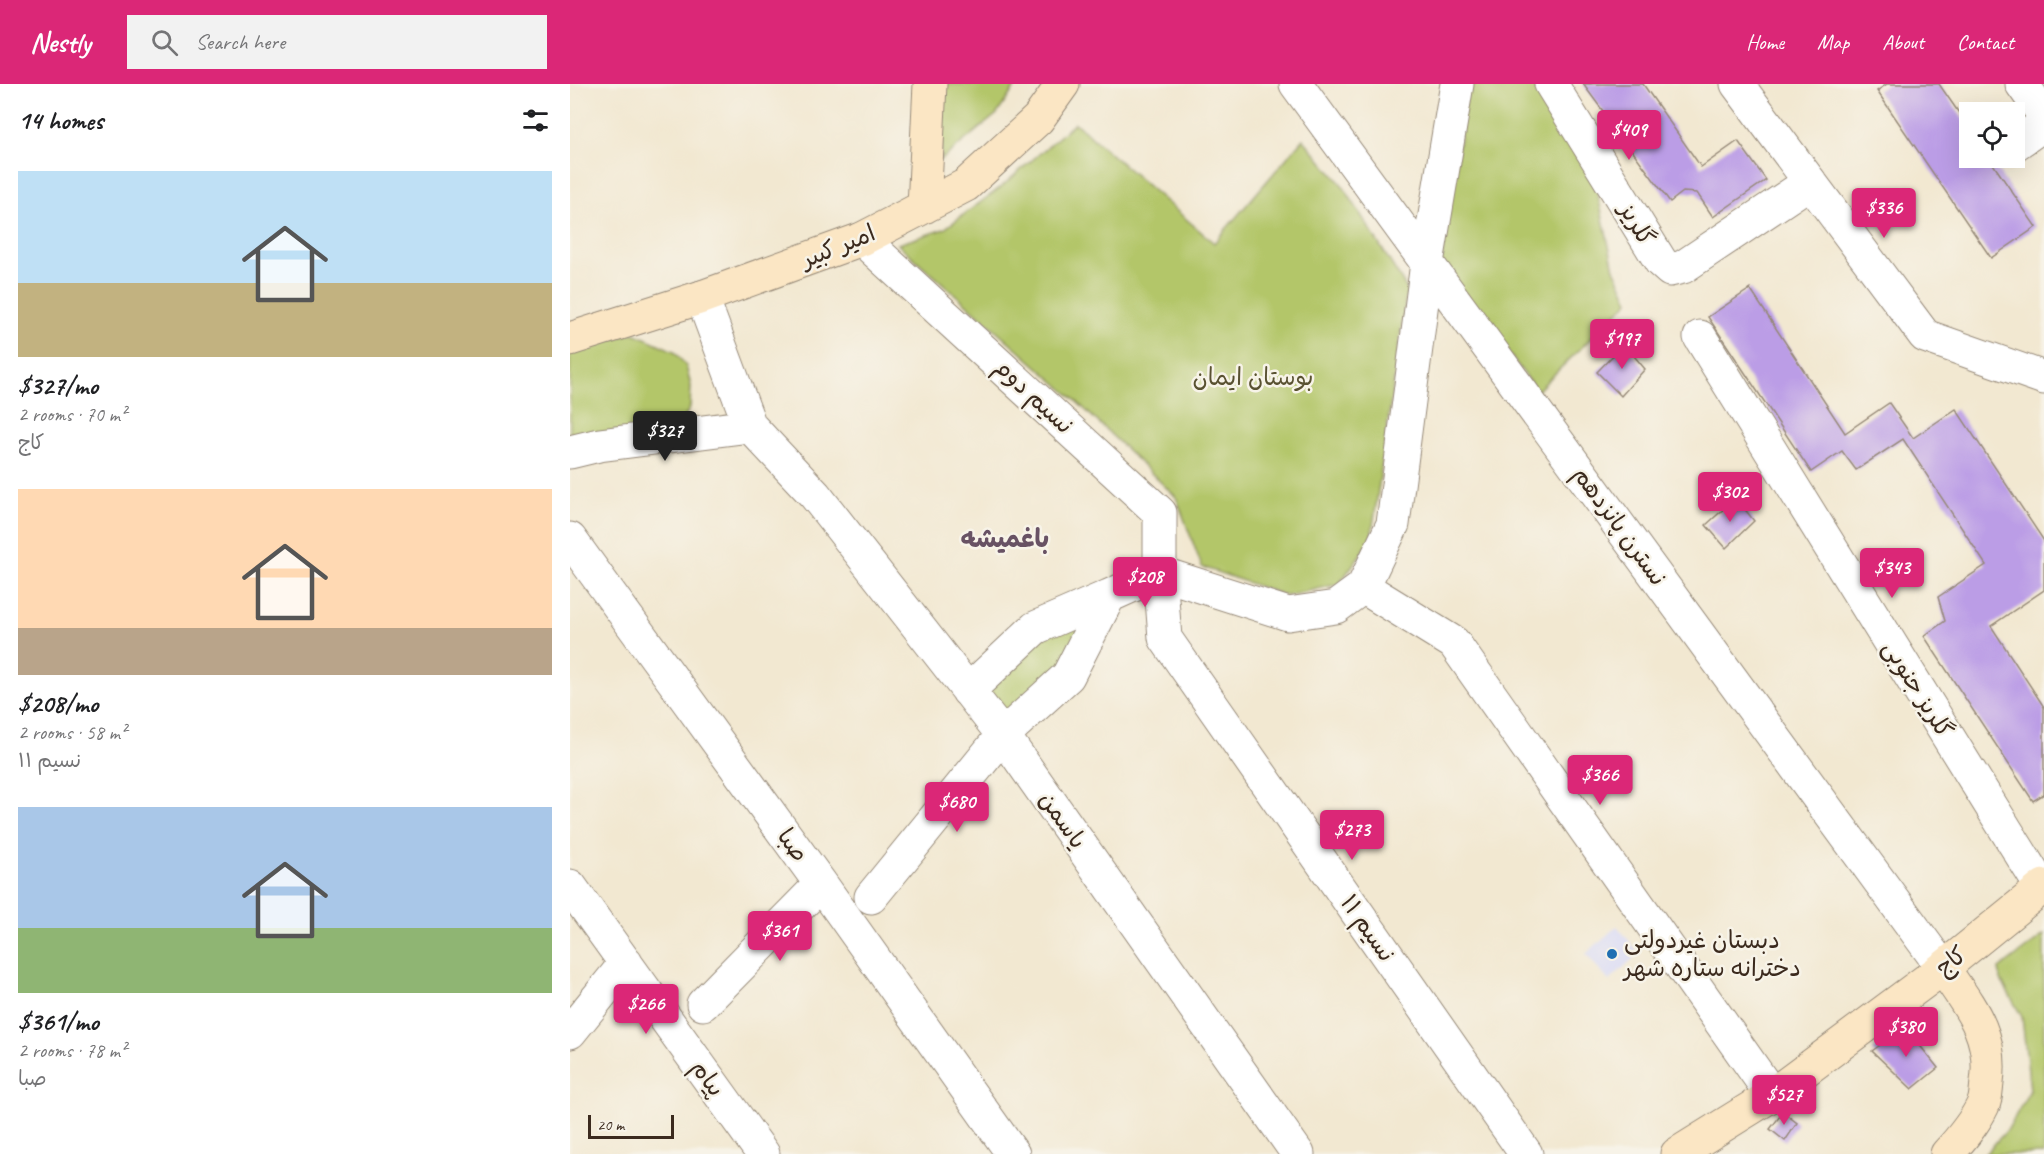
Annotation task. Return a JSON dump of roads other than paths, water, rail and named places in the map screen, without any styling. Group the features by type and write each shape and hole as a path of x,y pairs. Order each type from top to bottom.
{"street":[{"path":"924,207 930,84"},
{"name":"امیر کبیر","path":"570,339 702,297 862,239 924,207 966,185 1038,119 1063,84"},
{"name":"نسترن پانزدهم","path":"1296,84 1943,968"},
{"path":"968,691 1035,628 1160,573 1288,614 1336,608 1363,587 1393,524 1427,263 1457,84"},
{"name":"گلریز","path":"1551,84 1660,262 1670,270 1683,267 1810,183"},
{"path":"1737,84 1925,336 2044,378"},
{"path":"2022,84 2044,115"},
{"path":"2025,137 2044,124"},
{"name":"نسیم دوم","path":"862,239 1160,513 1160,573"},
{"path":"570,452 598,445 750,426 702,297"},
{"name":"گلریز جنوبی","path":"1700,337 2043,887"},
{"name":"یاسمن","path":"750,426 815,495 1003,735 1298,1154"},
{"name":"صبا","path":"570,539 821,884 1013,1154"},
{"name":"نسیم ۱۱","path":"1160,573 1165,638 1526,1154"},
{"path":"1363,587 1454,643 1772,1095"},
{"path":"871,897 1003,735 1068,676 1109,596"},
{"path":"703,1004 821,884"},
{"name":"پیام","path":"570,886 763,1154"},
{"name":"کاج","path":"1677,1154 1772,1095 1943,968 2043,887"},
{"path":"570,1032 626,963"},
{"path":"1943,968 1975,1016 1988,1046 1989,1070 1984,1103 1968,1131 1947,1154"}],"place":[{"name":"دبستان غیردولتی دخترانه ستاره شهر","path":"1612,954"}],"district":[{"name":"باغمیشه","path":"1005,538"}],"park label":[{"name":"بوستان ایمان","path":"1253,377"}]}
